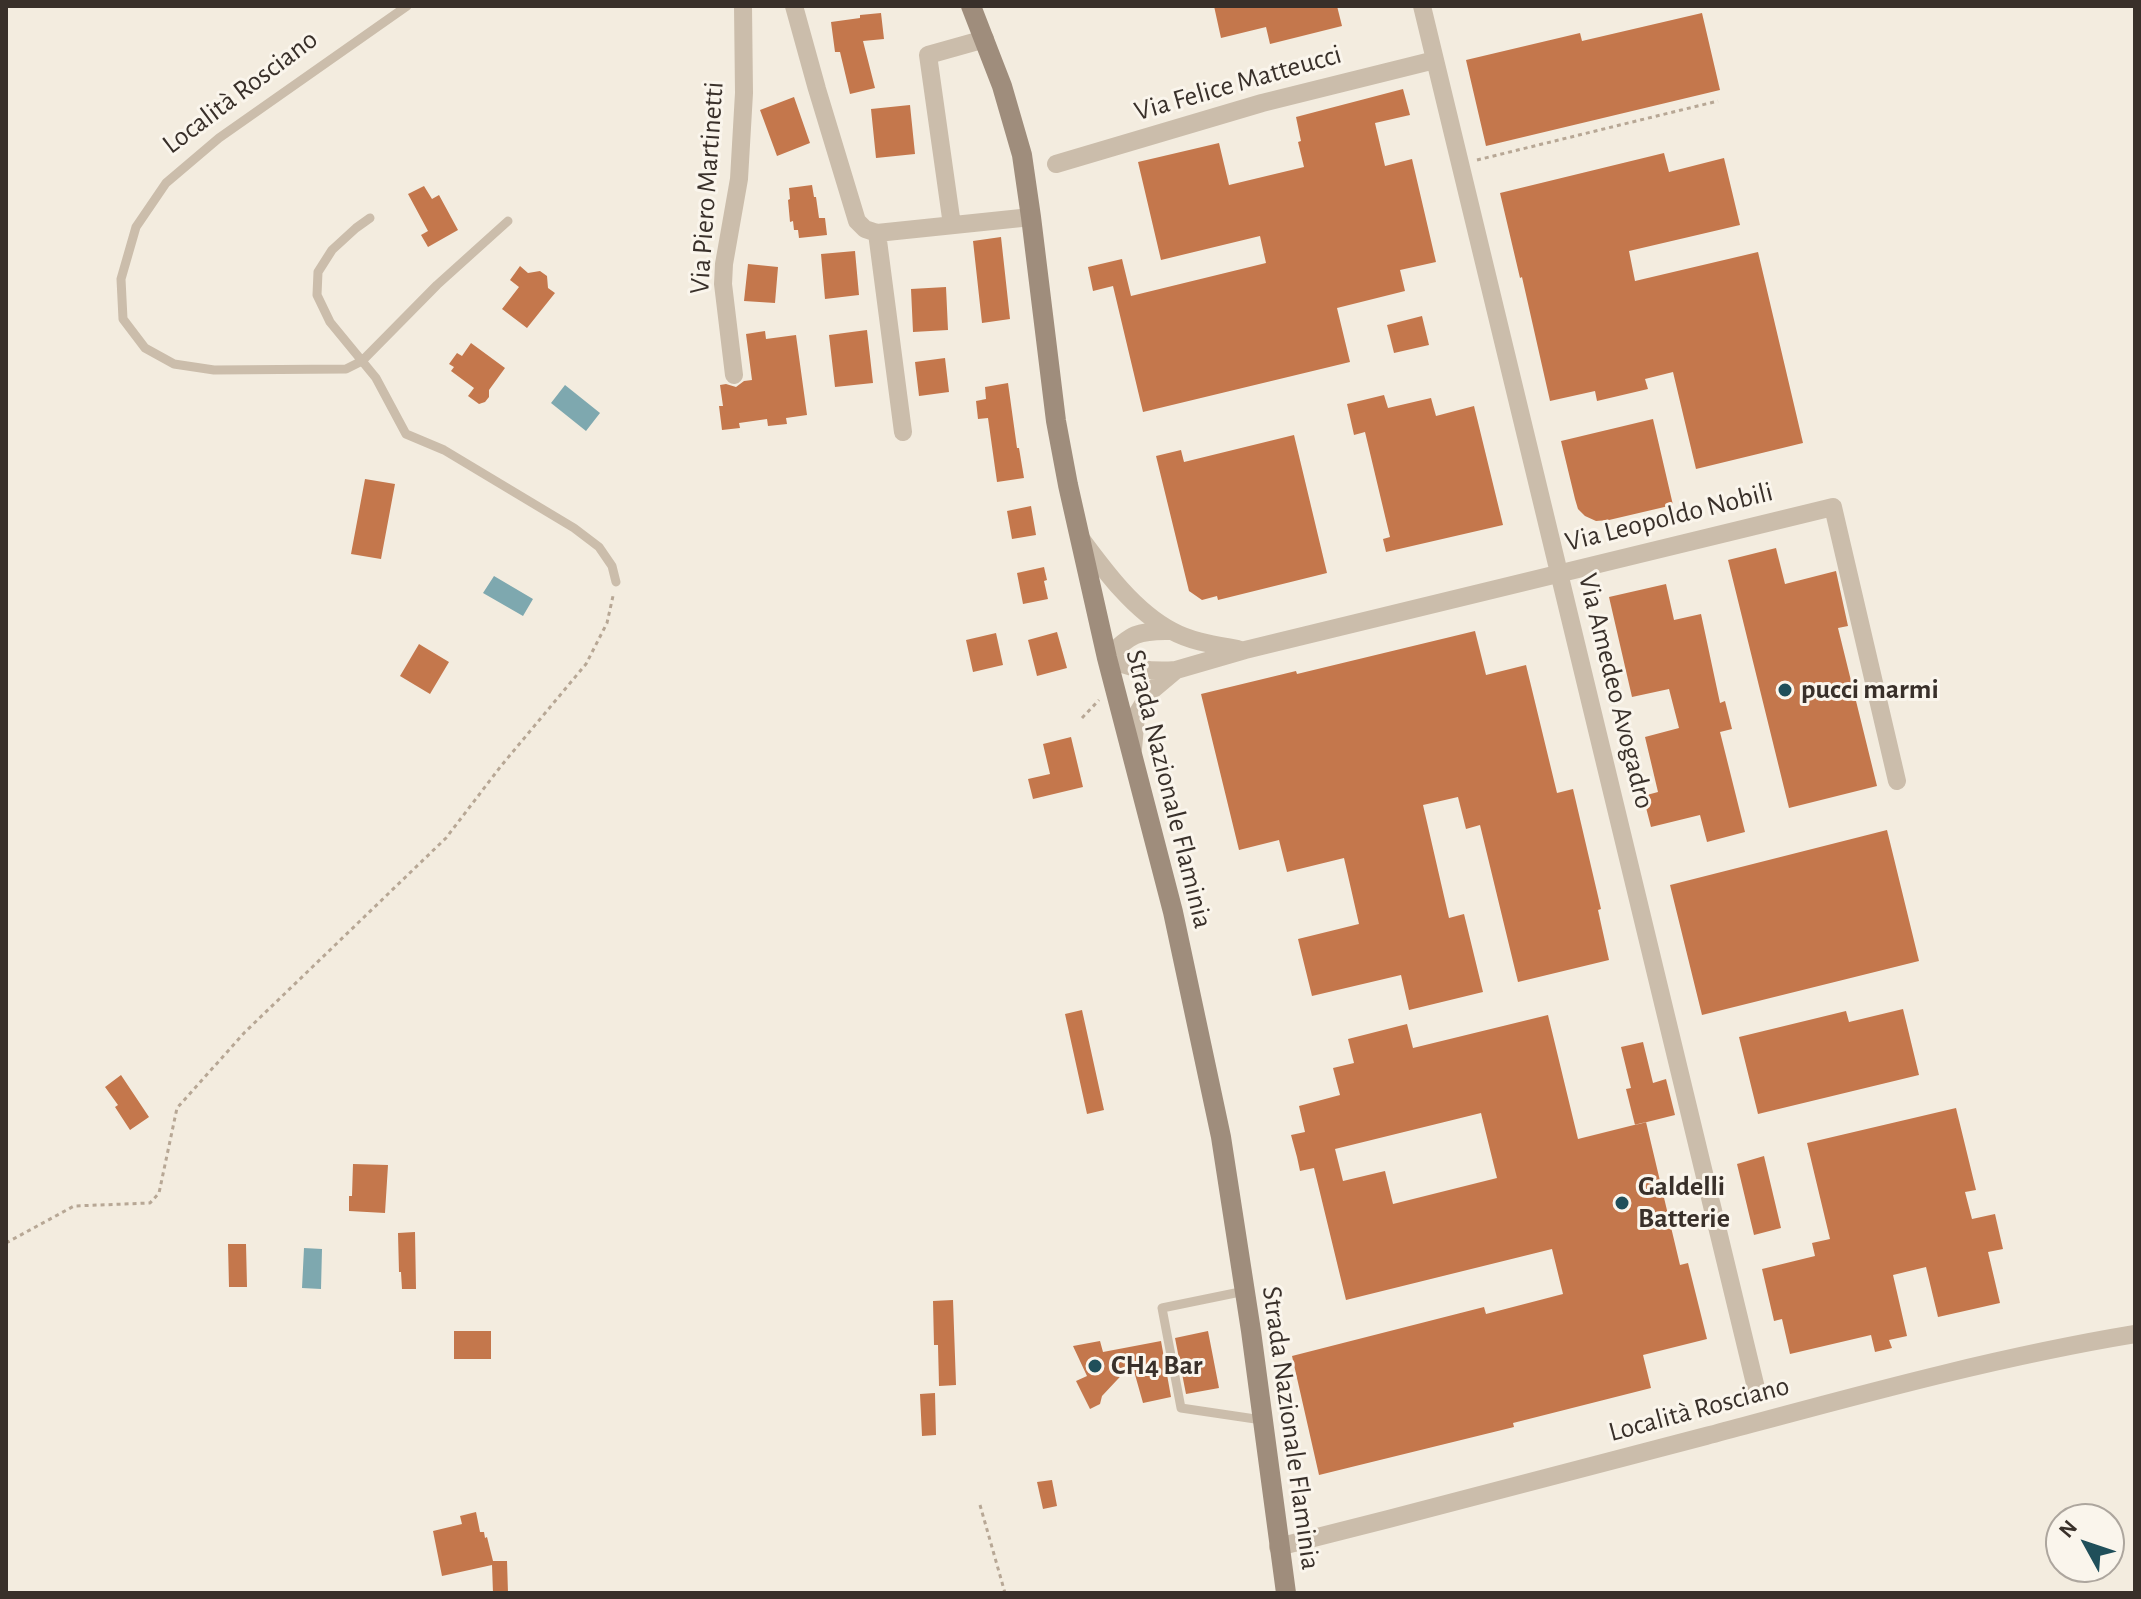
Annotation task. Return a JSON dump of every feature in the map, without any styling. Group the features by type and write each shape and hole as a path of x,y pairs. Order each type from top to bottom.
{"main road":[{"name":"Strada Nazionale Flaminia","path":"971,6 1002,86 1022,155 1056,421 1078,535 1173,912 1221,1137 1286,1593"}],"street":[{"name":"Via Piero Martinetti","path":"734,375 723,284 739,179 744,93 742,6"},
{"path":"794,6 857,221 865,229 877,233 1031,217"},
{"name":"Via Amedeo Avogadro","path":"1422,6 1756,1388"},
{"path":"952,225 928,55 985,39"},
{"name":"Via Felice Matteucci","path":"1056,164 1262,103 1435,60"},
{"path":"877,233 903,432"},
{"name":"Via Leopoldo Nobili","path":"1245,650 1206,643 1172,631 1147,630 1125,640 1107,658 1127,667 1151,672 1176,670 1245,650 1833,507 1897,781"},
{"name":"Via Leopoldo Nobili","path":"1078,535 1105,571 1137,605 1172,631"},
{"name":"Via Leopoldo Nobili","path":"1132,757 1136,716 1151,691 1176,670"},
{"name":"Località Rosciano","path":"1278,1547 1901,1384 2072,1345 2135,1334"}],"lane":[{"name":"Località Rosciano","path":"362,361 346,369 214,370 174,364 145,348 123,319 121,279 136,227 166,183 219,138 407,6"},
{"path":"370,218 332,250 318,272 317,295 330,322 376,378 406,434 444,450 574,528 599,547 612,566 616,582"},
{"path":"362,361 437,285 508,221"},
{"path":"1245,1291 1162,1308 1181,1408 1262,1420"}],"path":[{"path":"1460,165 1718,101"},
{"path":"6,1243 74,1206 150,1203 159,1193 177,1108 245,1032 446,838 586,664 607,623 616,582"},
{"path":"980,1505 1005,1593"}],"water":[{"path":"565,385 600,413 586,431 551,403"},
{"path":"494,576 533,599 523,616 483,593"},
{"path":"304,1248 322,1249 321,1289 302,1288"}],"building":[{"path":"1214,6 1337,6 1342,26 1270,44 1266,27 1221,38"},
{"path":"881,13 884,39 863,41 875,88 850,94 840,52 835,52 831,22"},
{"path":"1702,13 1720,90 1486,146 1466,60 1580,33 1582,41"},
{"path":"1403,89 1410,115 1375,123 1385,166 1412,159 1436,262 1400,270 1405,291 1337,308 1350,362 1143,412 1113,286 1093,291 1088,267 1122,259 1131,296 1266,263 1260,236 1161,260 1138,162 1219,143 1229,185 1304,167 1296,117"},
{"path":"794,97 810,143 777,156 760,110"},
{"path":"910,105 915,154 876,158 871,109"},
{"path":"1664,153 1669,172 1724,158 1740,225 1629,251 1635,281 1758,252 1803,443 1696,469 1673,372 1645,379 1648,389 1597,401 1595,391 1550,401 1500,193"},
{"path":"812,185 819,218 825,218 827,235 799,238 793,221 790,222 789,188"},
{"path":"424,186 432,199 439,195 458,230 428,247 421,235 428,231 408,194"},
{"path":"1001,237 1010,319 982,323 973,241"},
{"path":"855,251 859,295 825,299 821,254"},
{"path":"748,264 778,267 775,303 744,301"},
{"path":"520,266 528,273 540,271 547,276 548,288 555,293 527,328 502,309 519,287 510,280"},
{"path":"946,287 948,330 913,332 911,289"},
{"path":"1422,316 1429,345 1394,353 1387,325"},
{"path":"867,330 873,383 835,387 829,335"},
{"path":"765,331 766,339 796,335 807,415 786,418 787,424 768,426 767,419 739,423 740,428 722,430 720,385 736,387 752,380 746,334"},
{"path":"471,343 505,368 489,390 489,397 479,404 468,396 474,388 451,371 454,367 449,364 457,353 462,356"},
{"path":"945,358 949,392 919,396 915,362"},
{"path":"1008,383 1024,478 997,482 988,418 978,419 976,401 986,399 985,387"},
{"path":"1384,395 1388,408 1431,398 1436,416 1474,406 1503,525 1386,552 1383,539 1390,537 1365,432 1354,435 1347,404"},
{"path":"1653,419 1673,505 1609,520 1596,521 1585,516 1578,509 1561,441"},
{"path":"1294,435 1327,573 1218,600 1217,596 1202,600 1189,591 1156,456 1181,450 1184,462"},
{"path":"365,479 395,484 381,559 351,554"},
{"path":"1031,506 1036,535 1012,539 1007,511"},
{"path":"1776,548 1785,584 1836,571 1848,626 1838,628 1877,786 1789,808 1728,560"},
{"path":"1044,567 1048,599 1023,604 1017,573"},
{"path":"1666,584 1674,620 1701,614 1720,703 1725,701 1732,729 1720,732 1745,832 1707,842 1700,815 1651,827 1643,796 1658,792 1645,737 1679,728 1669,689 1632,697 1609,597"},
{"path":"1475,631 1486,675 1526,665 1557,793 1573,789 1601,909 1598,910 1609,960 1518,982 1480,825 1466,829 1458,797 1423,805 1449,918 1464,914 1483,992 1409,1010 1401,975 1312,996 1298,939 1359,924 1344,858 1287,872 1279,840 1239,850 1201,694"},
{"path":"1057,632 1067,668 1037,676 1028,640"},
{"path":"996,633 1003,665 973,672 966,640"},
{"path":"419,644 449,662 430,694 400,676"},
{"path":"1071,737 1083,787 1033,799 1028,779 1050,774 1043,744"},
{"path":"1887,830 1919,961 1702,1015 1670,885"},
{"path":"1903,1009 1919,1075 1758,1114 1739,1037 1846,1011 1849,1022"},
{"path":"1082,1010 1104,1110 1087,1114 1065,1014"},
{"path":"1548,1015 1578,1139 1646,1122 1680,1265 1688,1263 1707,1339 1643,1355 1651,1388 1513,1423 1514,1427 1319,1475 1292,1356 1484,1307 1486,1314 1563,1294 1552,1249 1346,1300 1314,1168 1300,1171 1291,1135 1305,1132 1299,1106 1340,1095 1333,1068 1354,1063 1348,1039 1407,1024 1413,1048","holes":["1481,1113 1497,1178 1393,1204 1385,1171 1343,1181 1335,1149"]},
{"path":"1643,1042 1653,1083 1666,1079 1675,1115 1635,1125 1626,1089 1631,1088 1621,1047"},
{"path":"121,1075 149,1117 130,1130 105,1087"},
{"path":"1956,1108 1976,1190 1965,1192 1972,1219 1995,1214 2003,1249 1988,1252 2000,1303 1938,1317 1926,1267 1893,1275 1907,1336 1889,1340 1892,1348 1875,1352 1871,1335 1790,1354 1782,1319 1774,1321 1762,1269 1815,1256 1812,1243 1830,1239 1807,1143"},
{"path":"1764,1156 1781,1228 1754,1235 1737,1164"},
{"path":"353,1164 388,1165 385,1213 349,1211"},
{"path":"415,1232 416,1289 402,1289 398,1233"},
{"path":"228,1244 246,1244 247,1287 229,1287"},
{"path":"953,1300 956,1385 939,1386 933,1301"},
{"path":"454,1331 491,1331 491,1359 454,1359"},
{"path":"1208,1331 1219,1388 1186,1394 1175,1338"},
{"path":"1100,1341 1103,1352 1161,1341 1171,1397 1143,1403 1132,1364 1102,1396 1100,1404 1090,1409 1076,1381 1087,1376 1073,1346"},
{"path":"935,1393 936,1435 922,1436 920,1394"},
{"path":"1052,1480 1057,1506 1043,1509 1037,1482"},
{"path":"476,1512 480,1532 487,1537 493,1561 507,1561 508,1593 493,1593 492,1565 442,1576 433,1531 462,1524 460,1516"}],"place":[{"name":"pucci marmi","path":"1785,690"},
{"name":"Galdelli Batterie","path":"1622,1203"},
{"name":"CH4 Bar","path":"1095,1366"}]}
